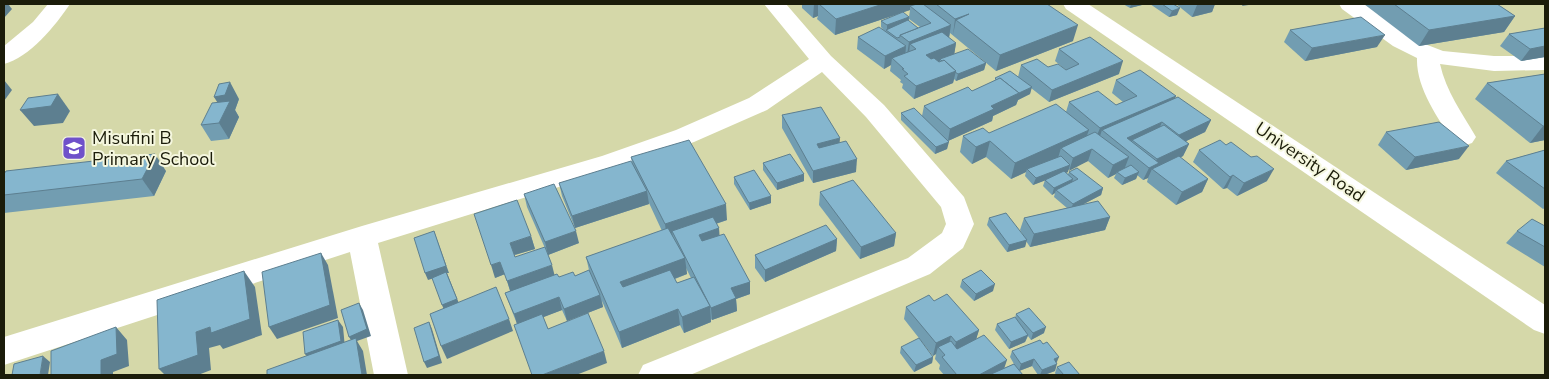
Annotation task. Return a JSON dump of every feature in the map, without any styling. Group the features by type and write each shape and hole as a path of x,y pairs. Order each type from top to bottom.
{"street":[{"path":"4,57 43,26 59,4"},
{"path":"655,375 709,366 919,266 953,240 960,224 954,204 875,111 823,61 775,4"},
{"name":"University Road","path":"1074,4 1545,321"},
{"path":"1350,4 1408,45 1429,53 1456,59 1503,64 1545,63"},
{"path":"1429,53 1427,63 1434,86 1463,137"},
{"path":"4,351 362,237 611,162 685,136 758,104 823,61"},
{"path":"362,237 391,375"}],"building":[{"path":"819,4 883,4 836,19"},
{"path":"923,4 951,25 909,42 900,35 931,23 910,6"},
{"path":"936,4 1047,4 1078,25 1000,55 956,20 969,14 955,19"},
{"path":"1162,4 1173,4 1180,8 1172,11"},
{"path":"1394,4 1497,4 1515,16 1429,30"},
{"path":"903,12 909,17 887,25 881,21"},
{"path":"1361,17 1385,35 1312,48 1290,30"},
{"path":"908,20 918,28 897,38 886,30"},
{"path":"879,27 906,46 885,56 858,37"},
{"path":"1545,28 1545,46 1530,49 1509,34"},
{"path":"942,32 956,43 926,55 939,62 944,60 956,71 916,86 904,76 908,74 892,58 916,49 910,44"},
{"path":"1090,37 1123,61 1052,90 1021,65 1037,59 1048,67 1058,64 1066,70 1079,64 1059,49"},
{"path":"968,49 986,63 958,74 944,60 940,59"},
{"path":"1140,70 1176,96 1100,128 1069,102 1098,91 1116,105 1137,96 1116,80"},
{"path":"1010,71 1032,87 1019,93 1000,78 997,80 995,78"},
{"path":"1545,74 1545,126 1487,83"},
{"path":"1000,78 1019,93 991,106 994,109 950,129 924,106 968,87 972,91"},
{"path":"230,82 225,95 214,97 219,84"},
{"path":"58,94 51,106 20,110 28,98"},
{"path":"1178,97 1211,120 1179,135 1162,122 1127,138 1159,163 1149,168 1102,130"},
{"path":"230,101 219,123 201,125 212,103"},
{"path":"1056,104 1089,130 1015,163 990,141 976,147 963,136 983,128 989,133"},
{"path":"821,107 840,138 817,144 819,148 846,141 857,159 813,171 782,115"},
{"path":"914,108 949,142 936,147 901,113"},
{"path":"1439,122 1469,146 1415,157 1386,132"},
{"path":"1164,125 1189,144 1157,159 1132,140"},
{"path":"1095,132 1129,157 1113,165 1092,149 1073,158 1061,148"},
{"path":"689,140 726,204 665,224 631,157"},
{"path":"1220,140 1226,145 1231,142 1251,157 1257,156 1274,169 1244,183 1233,175 1230,177 1199,150"},
{"path":"1545,150 1545,189 1506,161"},
{"path":"155,154 142,179 4,195 4,174 6,171"},
{"path":"790,154 804,174 777,183 763,163"},
{"path":"1061,156 1070,165 1036,178 1027,169"},
{"path":"1179,156 1208,179 1182,192 1152,169"},
{"path":"631,161 647,191 572,216 559,183"},
{"path":"1131,165 1139,172 1125,178 1117,172"},
{"path":"1077,168 1103,188 1073,204 1056,190 1078,179 1069,172"},
{"path":"754,170 771,196 749,203 734,177"},
{"path":"1064,171 1073,179 1054,188 1045,180"},
{"path":"853,180 896,233 861,247 820,192"},
{"path":"554,184 576,231 545,242 524,194"},
{"path":"517,200 531,236 510,243 515,257 545,247 552,265 507,281 500,262 491,265 474,214"},
{"path":"1098,201 1110,217 1034,234 1024,218"},
{"path":"1006,213 1027,240 1009,245 989,218"},
{"path":"713,217 719,228 699,235 702,241 724,234 750,282 731,288 736,298 711,308 672,231"},
{"path":"1532,219 1545,226 1545,247 1517,231"},
{"path":"826,225 837,239 765,270 755,255"},
{"path":"668,228 685,258 620,282 623,287 670,270 677,283 694,277 710,306 682,317 678,309 619,332 586,257"},
{"path":"434,231 446,266 425,273 414,238"},
{"path":"321,253 330,305 269,327 262,272"},
{"path":"589,270 600,295 564,309 559,297 514,314 505,293 557,274 559,277 573,272 575,276"},
{"path":"981,270 995,284 976,294 962,280"},
{"path":"244,271 250,319 211,333 210,327 196,332 198,355 159,369 157,300"},
{"path":"446,272 457,299 442,305 432,278"},
{"path":"496,287 509,319 441,346 430,314"},
{"path":"947,294 979,330 956,342 951,336 936,343 906,307 929,295 934,301"},
{"path":"359,303 367,329 349,337 341,310"},
{"path":"1029,308 1046,327 1033,333 1016,314"},
{"path":"588,313 604,351 542,375 532,375 514,325 542,314 548,329"},
{"path":"1015,317 1028,335 1011,342 997,324"},
{"path":"338,320 341,341 305,354 303,332"},
{"path":"429,322 439,356 424,362 414,328"},
{"path":"116,327 117,354 101,360 101,375 51,375 51,351"},
{"path":"984,335 1007,360 979,375 957,375 942,357 945,355 938,347 951,341 957,349"},
{"path":"356,338 362,375 267,375 267,370"},
{"path":"919,338 933,357 916,365 901,347"},
{"path":"1040,340 1043,344 1047,342 1059,357 1054,359 1057,364 1042,370 1034,359 1021,364 1012,351"},
{"path":"43,356 40,375 12,375 14,364"},
{"path":"1069,362 1080,375 1064,375 1057,367"},
{"path":"1014,364 1023,375 989,375"}],"place":[{"name":"Misufini B Primary School","path":"74,148"}]}
